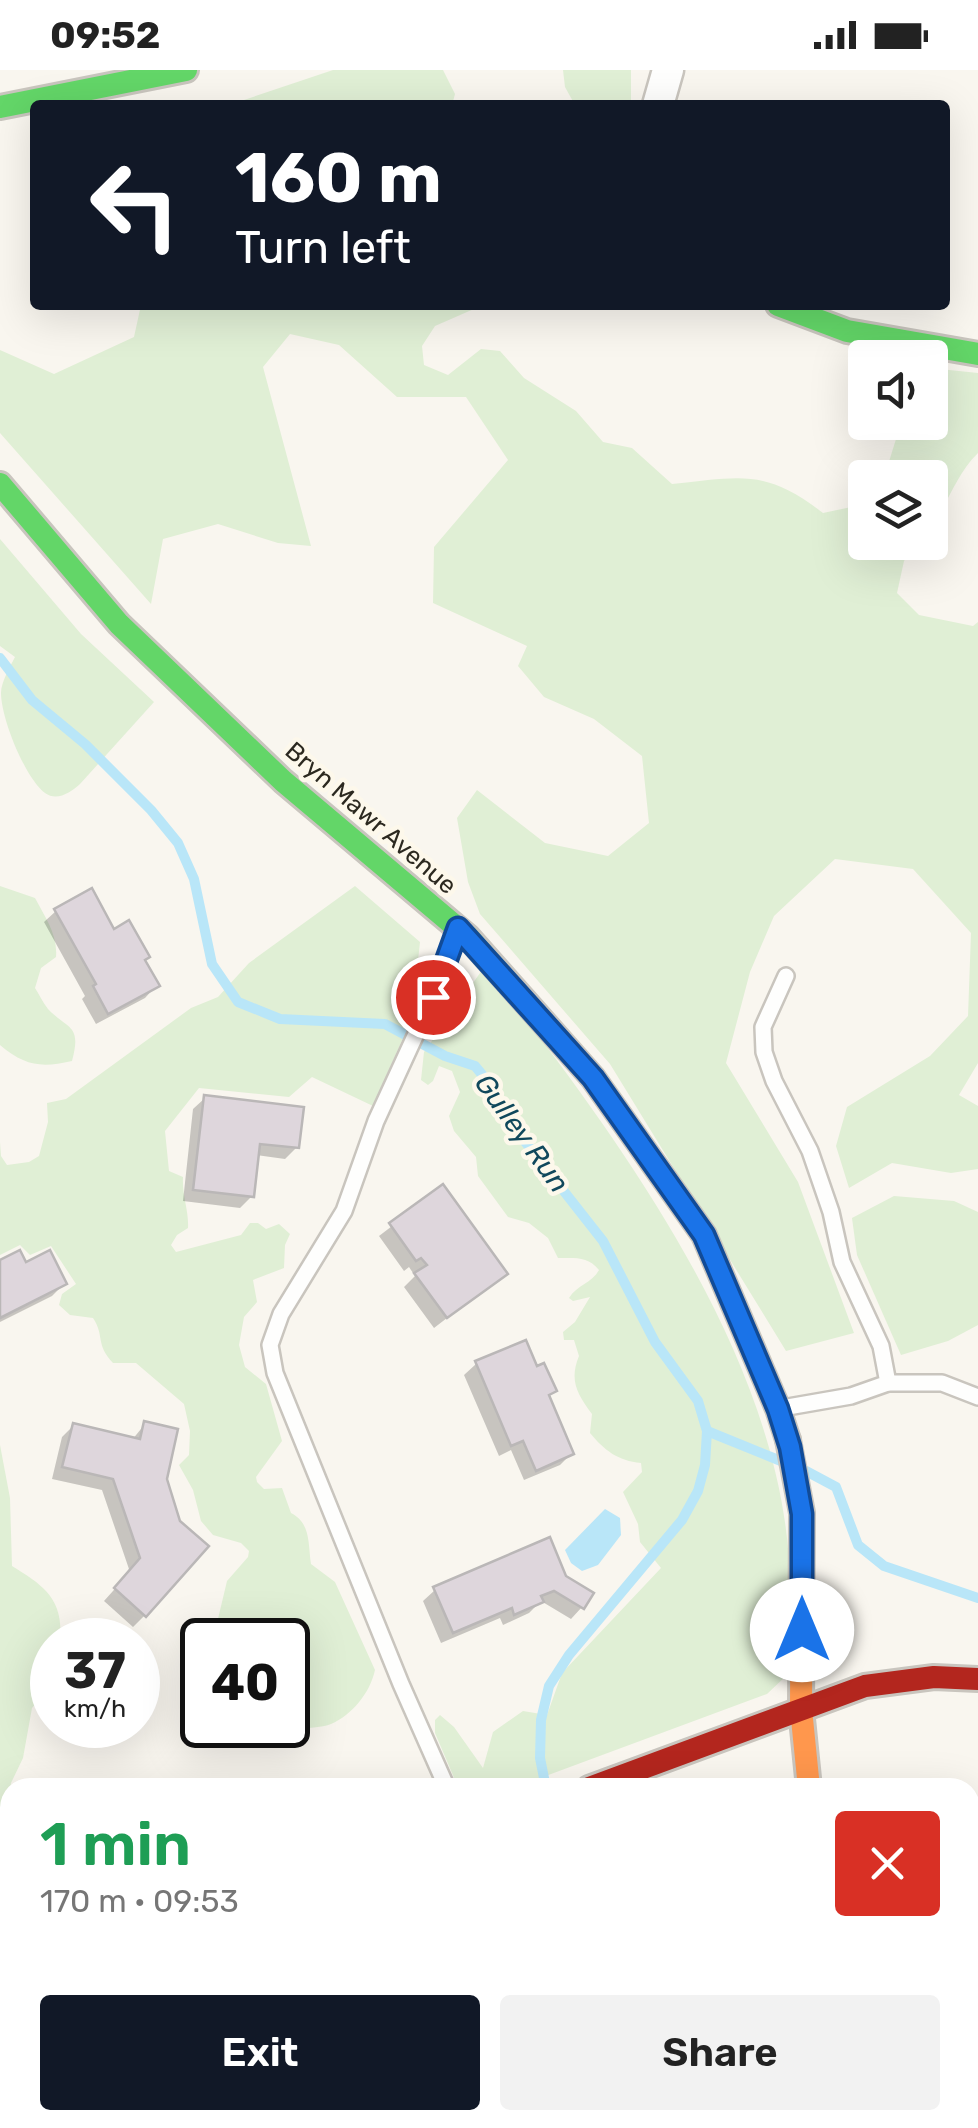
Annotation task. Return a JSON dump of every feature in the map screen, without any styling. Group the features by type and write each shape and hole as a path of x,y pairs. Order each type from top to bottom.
{"street":[{"path":"35,100 185,70"},
{"path":"659,100 668,70"},
{"path":"0,107 30,101"},
{"path":"791,310 848,331 978,354"},
{"name":"Bryn Mawr Avenue","path":"0,484 119,624 283,781 458,928 593,1078 704,1235 778,1409 790,1447 802,1514 801,1708 808,1778"},
{"path":"616,1778 865,1686 934,1677 978,1679"}],"lane":[{"path":"443,1778 310,1463 275,1374 270,1345 282,1314 344,1211 376,1121 458,928"},
{"path":"786,976 762,1028 764,1052 774,1082 810,1152 832,1212 842,1262 881,1346 888,1383"},
{"path":"778,1409 852,1396 888,1383 942,1383 978,1397"}],"green space":[{"path":"333,70 443,70 455,94 453,100 244,100"},
{"path":"563,70 631,70 631,100 572,100 565,87"},
{"path":"140,310 472,310 435,326 422,346 424,365 448,375 481,349 500,351 524,378 576,411 603,442 632,448 672,484 752,479 785,488 823,513 848,508 848,560 905,560 897,593 919,615 973,626 978,622 978,1063 959,1095 978,1106 978,1169 951,1173 892,1163 849,1188 836,1146 847,1107 930,1056 968,1016 971,933 913,869 835,859 774,916 750,972 726,1063 798,1182 854,1333 786,1351 610,1064 480,914 468,882 457,818 477,790 545,843 608,856 649,823 642,756 594,719 544,697 518,666 527,646 433,603 434,547 508,460 466,397 397,397 339,345 290,334 263,367 311,546 278,543 218,524 163,539 151,604 0,433 0,350 54,374 134,337"},
{"path":"948,370 978,373 978,453 948,498 948,460 889,460 896,440 948,440"},
{"path":"0,539 81,634 154,702 80,784 59,796 45,793 30,775 2,704 1,689 15,657 0,646"},
{"path":"0,886 35,898 50,926 56,957 41,968 35,988 48,1009 74,1034 72,1061 34,1064 0,1045"},
{"path":"355,886 420,942 412,1018 373,1106 312,1077 289,1097 199,1088 165,1131 169,1171 183,1177 188,1216 188,1228 171,1245 176,1252 241,1235 250,1223 266,1229 279,1224 290,1234 285,1245 284,1268 253,1280 257,1302 244,1317 239,1345 245,1367 266,1384 282,1441 256,1477 264,1489 282,1488 291,1513 305,1528 311,1564 335,1582 375,1670 369,1687 346,1715 331,1724 310,1728 310,1618 218,1618 227,1581 249,1551 241,1543 213,1535 201,1521 193,1490 179,1465 189,1455 190,1431 184,1404 136,1363 113,1363 93,1318 70,1315 59,1305 62,1294 76,1284 51,1246 30,1255 20,1245 0,1255 0,1142 1,1156 7,1165 29,1162 39,1156 48,1122 47,1103 66,1099 191,1008 218,997 249,963"},
{"path":"485,966 629,1163 714,1308 748,1384 773,1461 787,1538 787,1675 767,1694 540,1778 454,1778 435,1733 435,1720 440,1715 454,1727 483,1768 493,1732 523,1711 547,1715 562,1673 661,1568 640,1542 638,1524 623,1492 642,1472 641,1463 612,1454 590,1433 592,1414 575,1380 579,1356 574,1340 564,1340 563,1332 575,1322 590,1297 573,1301 569,1298 599,1270 586,1260 558,1258 548,1238 529,1223 508,1217 478,1176 476,1157 454,1131 449,1116 460,1092 452,1071 439,1066 428,1085 421,1080 424,1052"},
{"path":"894,1196 954,1201 978,1212 978,1325 948,1341 901,1355 857,1255 852,1218"},
{"path":"0,1445 10,1498 12,1566 49,1595 59,1618 30,1618 30,1719 23,1758 13,1778 0,1778"}],"water":[{"path":"605,1509 620,1518 621,1535 598,1565 582,1571 571,1563 565,1550"}],"building":[{"path":"92,888 114,929 129,920 150,957 145,960 160,986 108,1014 93,986 96,984 54,909"},
{"path":"204,1095 304,1107 299,1148 260,1144 254,1197 193,1190"},
{"path":"443,1184 508,1274 447,1318 414,1273 427,1265 421,1258 416,1261 389,1223"},
{"path":"20,1250 26,1262 50,1250 67,1284 0,1318 0,1260"},
{"path":"526,1340 537,1366 544,1363 557,1391 549,1395 574,1454 536,1471 523,1441 511,1446 475,1361"},
{"path":"144,1421 178,1429 167,1479 180,1521 209,1546 146,1617 114,1588 140,1558 113,1479 62,1467 73,1423 140,1439"},
{"path":"550,1537 566,1576 594,1593 584,1609 554,1591 541,1596 544,1602 514,1615 512,1608 453,1633 433,1587"}],"waterway":[{"name":"Gulley Run","path":"0,658 32,700 85,744 178,843 194,879 212,964 238,1002 280,1019 385,1024 445,1056 475,1066 494,1089 515,1129 603,1241 655,1342 698,1401 707,1431 705,1465 698,1491 682,1520 569,1655 549,1686 541,1720 544,1778"},
{"path":"707,1431 781,1461"},
{"path":"806,1471 836,1487 858,1545 884,1566 978,1598"}],"traffic: fast":[{"path":"35,100 186,70"},
{"path":"0,107 30,101"},
{"path":"791,310 847,331 978,354"},
{"path":"0,484 119,624 283,781 468,937 593,1078 704,1235 788,1440"}],"traffic: slow":[{"path":"788,1440 802,1513 801,1709 808,1778"}],"traffic: jam":[{"path":"616,1778 865,1686 934,1677 978,1679"}],"route":[{"path":"433,997 458,928 593,1078 704,1235 778,1409 790,1447 802,1514 802,1630"}]}
